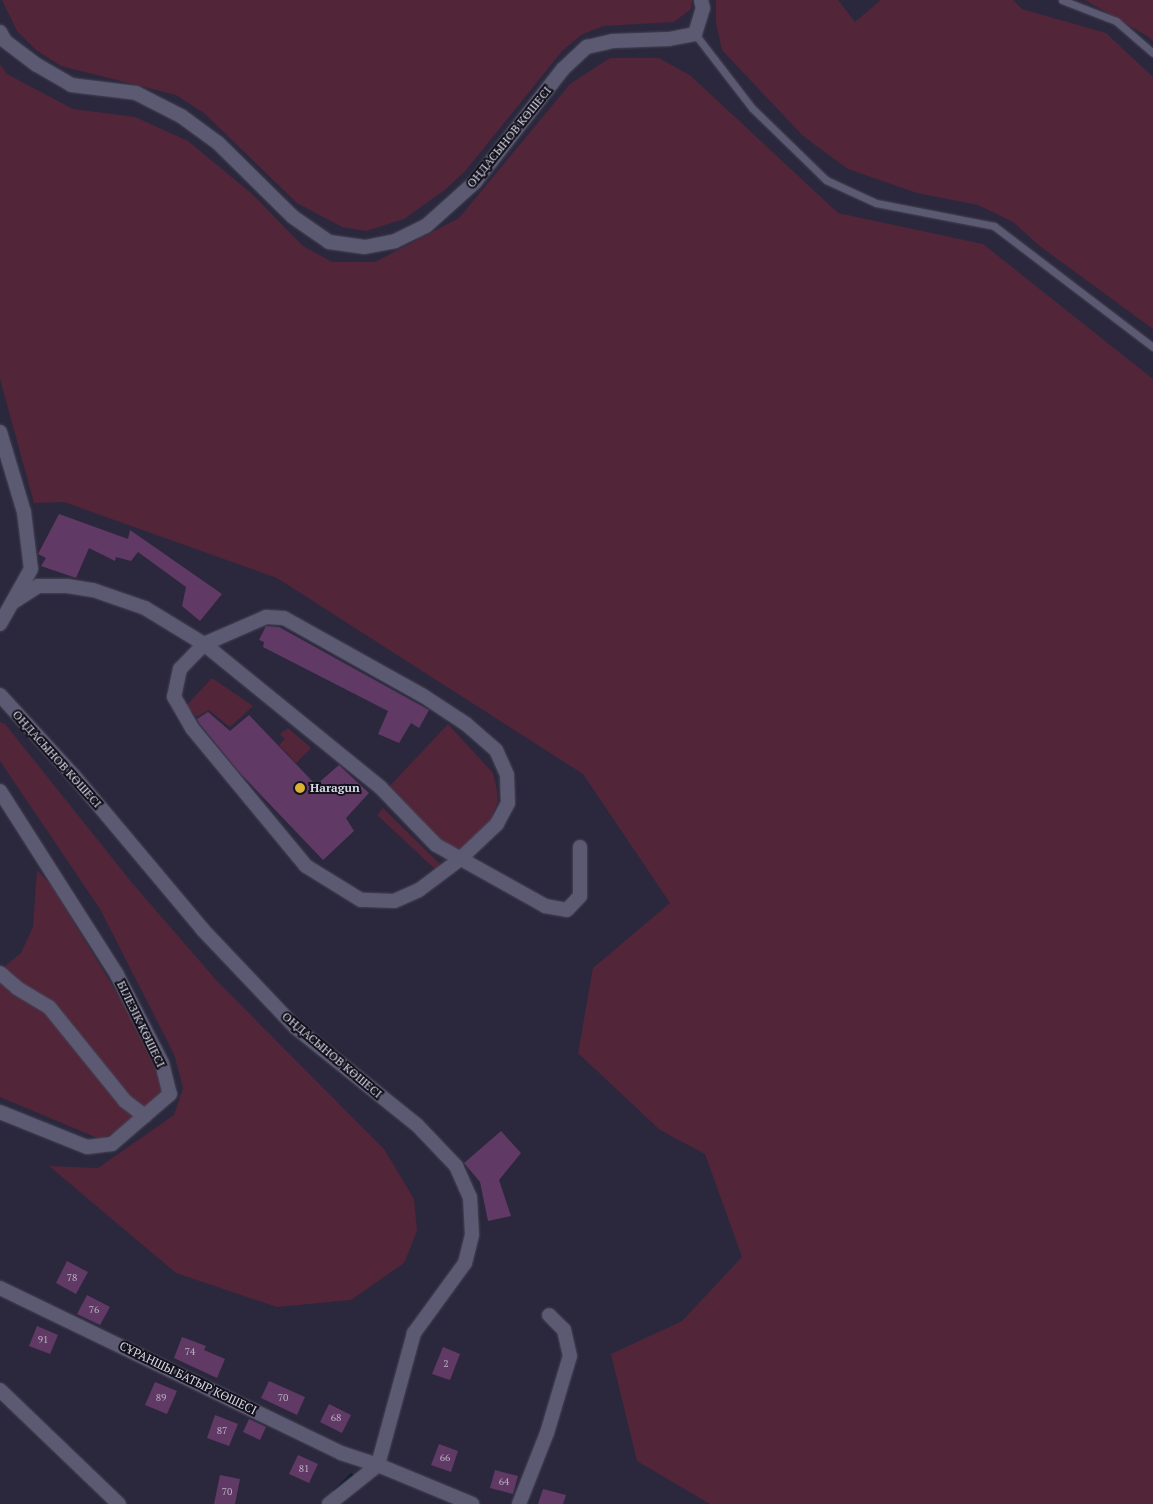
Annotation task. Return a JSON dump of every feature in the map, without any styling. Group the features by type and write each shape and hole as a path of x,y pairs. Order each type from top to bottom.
{"street":[{"path":"695,34 703,8 701,0"},
{"name":"ОҢДАСЫНОВ КӨШЕСІ","path":"0,32 5,41 24,56 71,85 136,94 181,116 218,143 292,217 329,242 365,247 395,241 426,226 475,182 563,69 587,47 613,41 669,39 695,34"},
{"path":"0,432 24,512 31,570 0,624"},
{"path":"12,603 38,586 93,590 146,608 204,644 381,788 436,845 459,860 545,906 567,910 580,896 580,847"},
{"path":"266,617 284,618 422,695 466,724 496,750 507,775 508,804 497,824 459,860 419,890 394,901 361,900 306,866 192,728 174,696 180,669 204,644 266,617"},
{"name":"ОҢДАСЫНОВ КӨШЕСІ","path":"2,700 203,930 295,1027 417,1125 456,1166 470,1197 472,1235 465,1264 414,1333 378,1465"},
{"name":"БІЛЕЗІК КӨШЕСІ","path":"0,791 117,974 162,1063 170,1094 112,1144 87,1147 0,1112"},
{"path":"0,973 17,988 49,1006 125,1101 146,1116"},
{"name":"СҰРАНШЫ БАТЫР КӨШЕСІ","path":"0,1288 341,1453 378,1465 472,1504"},
{"path":"519,1504 547,1433 570,1356 564,1330 548,1315"},
{"path":"0,1390 119,1504"},
{"path":"329,1504 378,1465"}],"lane":[{"path":"1062,0 1116,21 1153,53"},
{"path":"695,34 752,108 826,180 876,203 994,226 1153,347"}],"shaded area":[{"path":"2,0 692,0 691,9 674,22 603,26 581,35 562,51 466,170 446,189 404,219 366,231 342,227 297,203 204,113 176,95 61,66 36,50 17,31"},
{"path":"716,0 838,0 855,22 881,0 1013,0 1022,9 1106,33 1153,77 1153,329 1041,247 1013,222 978,205 917,193 848,169 803,136 722,50 716,23"},
{"path":"1085,0 1153,0 1153,41 1147,36"},
{"path":"610,58 659,58 691,76 838,213 983,244 1153,379 1153,1504 710,1504 637,1461 611,1354 682,1321 742,1257 705,1154 660,1130 578,1053 593,968 670,903 583,774 277,578 64,502 34,503 0,379 0,64 7,74 73,109 135,117 188,141 251,193 303,246 332,262 375,262 459,218 570,84"},
{"path":"212,678 253,706 230,727 209,710 197,717 186,706"},
{"path":"0,722 5,724 133,884 217,981 384,1149 414,1199 417,1231 404,1263 351,1300 277,1307 176,1273 49,1166 98,1168 174,1115 183,1088 174,1054 100,909 0,761"},
{"path":"448,724 493,773 498,802 488,826 456,855 387,789"},
{"path":"288,728 311,748 296,763 279,745 285,739 280,734"},
{"path":"383,808 440,864 436,870 377,815"},
{"path":"37,870 51,885 150,1047 162,1091 122,1129 100,1139 0,1097 0,970 21,953 33,927"}],"building":[{"path":"59,514 128,539 130,530 222,594 200,621 182,606 186,587 138,552 131,561 116,557 115,561 89,548 76,578 41,566 46,558 38,554"},
{"path":"266,626 279,627 429,710 419,728 411,723 399,743 378,734 388,711 263,647 264,642 259,640"},
{"path":"208,712 230,731 249,715 316,785 339,765 369,793 346,818 354,831 323,860 239,772 199,723 197,719"},
{"path":"501,1131 521,1153 499,1180 511,1216 488,1221 480,1182 464,1163"},
{"path":"67,1261 88,1272 76,1294 56,1283"},
{"path":"87,1295 110,1307 100,1325 77,1314"},
{"path":"37,1326 58,1335 50,1354 29,1346"},
{"path":"182,1337 206,1346 204,1350 225,1359 217,1378 174,1358"},
{"path":"443,1347 460,1354 450,1380 432,1374"},
{"path":"269,1381 305,1397 297,1415 261,1398"},
{"path":"155,1382 177,1391 167,1414 145,1405"},
{"path":"329,1404 351,1415 342,1433 320,1422"},
{"path":"215,1415 238,1424 229,1446 207,1438"},
{"path":"249,1419 266,1427 260,1440 243,1432"},
{"path":"439,1444 458,1451 451,1472 431,1465"},
{"path":"298,1455 318,1464 309,1483 289,1474"},
{"path":"495,1470 518,1476 513,1494 490,1488"},
{"path":"220,1475 240,1479 235,1504 214,1504"},
{"path":"543,1489 566,1495 563,1504 538,1504"}],"waterway":[{"path":"335,1491 351,1476"}],"place":[{"name":"Haragun","path":"300,788"}]}
